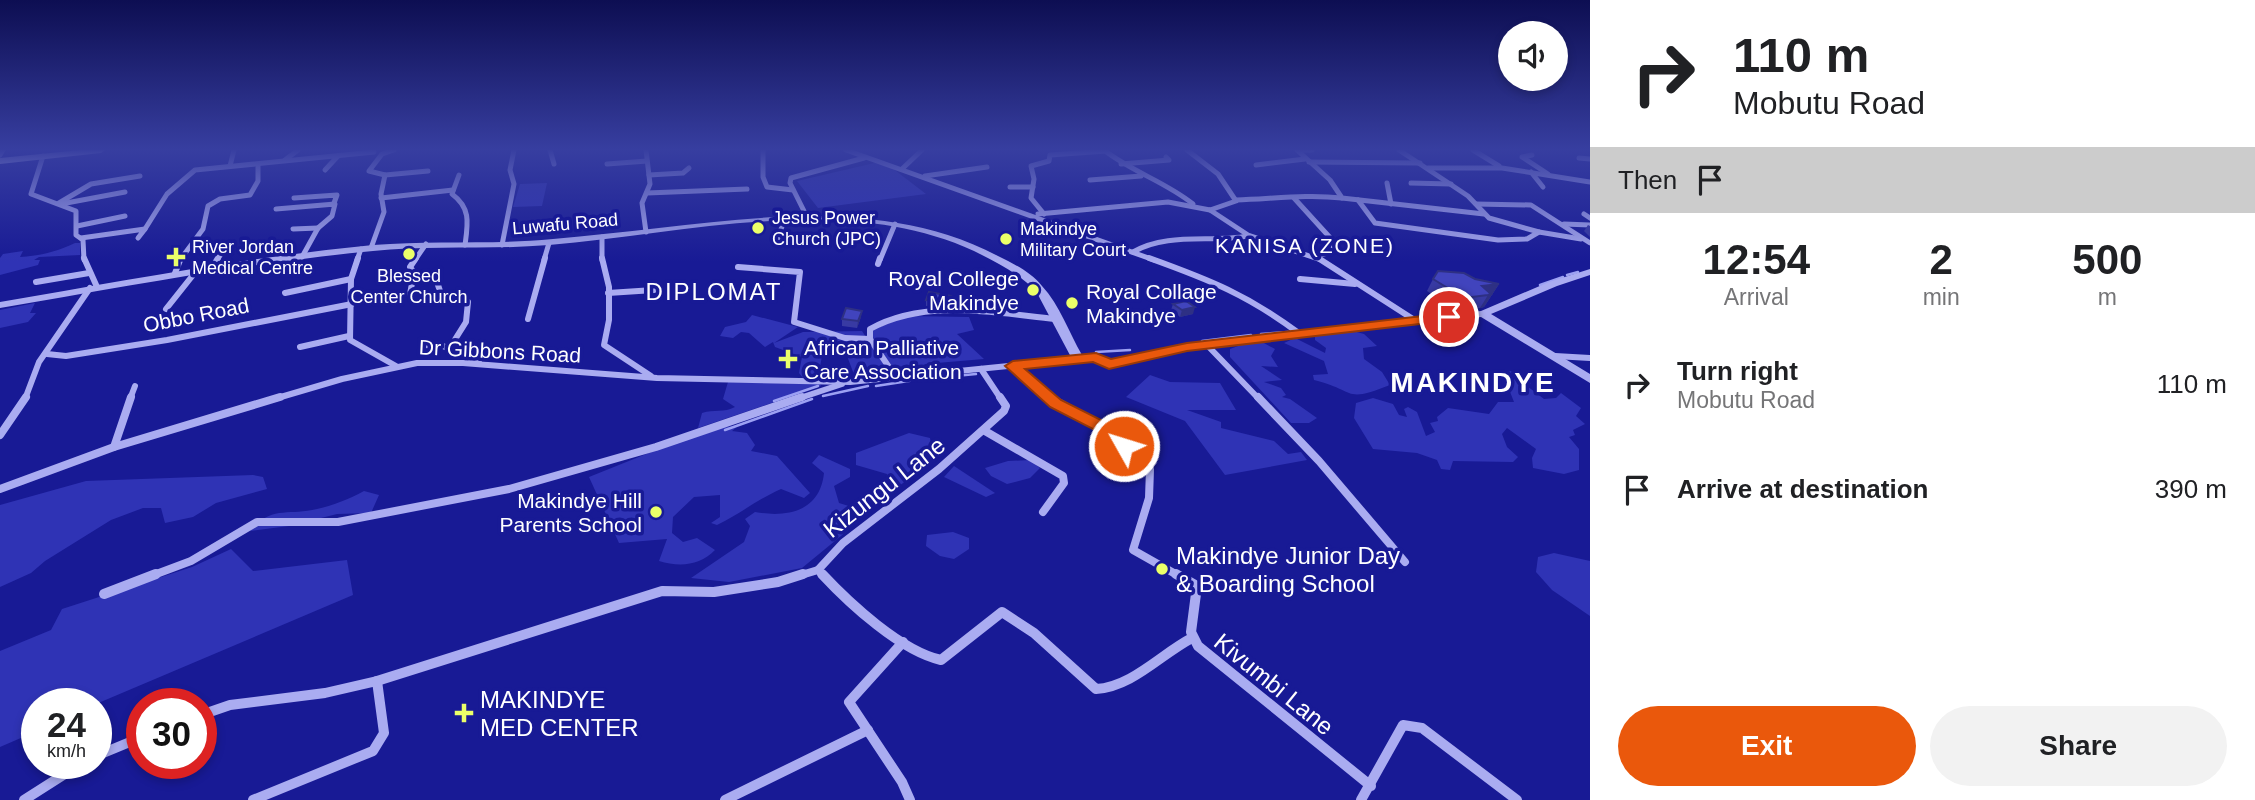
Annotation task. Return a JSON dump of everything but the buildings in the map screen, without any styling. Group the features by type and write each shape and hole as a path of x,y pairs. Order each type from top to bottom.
{"street":[{"path":"33,187 31,194 76,211 76,235 81,238 145,229"},
{"path":"60,203 86,187"},
{"path":"138,238 174,187"},
{"path":"175,273 184,253 204,229 208,206 220,199 250,195 254,187"},
{"path":"383,187 381,198 384,212 351,279 349,336 354,343 397,366"},
{"path":"502,245 513,187"},
{"path":"646,232 642,203 648,187"},
{"path":"770,187 793,190 808,219"},
{"path":"957,187 1224,285 1268,310 1300,334"},
{"path":"1032,187 1032,202 1044,214"},
{"path":"1168,187 1194,204"},
{"path":"1227,187 1236,200"},
{"path":"1335,187 1342,198"},
{"path":"1388,187 1391,204"},
{"path":"1455,187 1489,218 1590,243"},
{"path":"647,192 747,189"},
{"path":"381,198 453,190 452,196 464,203 468,219 465,245"},
{"path":"60,203 125,192"},
{"path":"1210,210 1228,206 1236,200 1294,198 1306,194 1484,214"},
{"path":"294,198 337,195 332,216 318,228 302,257"},
{"path":"1294,198 1334,242 1333,251 1316,257"},
{"path":"1358,200 1375,223 1498,240 1527,239 1539,232"},
{"path":"1034,215 1168,202 1194,204 1210,210 1225,223 1248,236 1316,257 1416,321"},
{"path":"276,209 334,203"},
{"path":"1476,204 1528,204 1563,224 1581,239"},
{"path":"1584,214 1590,218"},
{"path":"77,226 125,216"},
{"name":"Luwafu Road","path":"0,305 175,273 366,249 426,244 549,243 808,219 895,224 949,237 1021,272 1041,291 1078,359"},
{"path":"777,242 784,220"},
{"path":"878,264 895,224"},
{"path":"1563,224 1590,225"},
{"path":"293,229 318,228"},
{"path":"1133,252 1147,244 1174,239 1213,242 1248,236"},
{"path":"602,237 602,266 608,293 608,323 604,345 653,377"},
{"path":"0,435 26,398 35,370 93,288 81,238"},
{"path":"528,319 549,243"},
{"path":"410,294 414,273 410,264 426,244"},
{"path":"212,268 225,248"},
{"path":"738,267 800,272 794,322 845,338 870,339"},
{"path":"166,309 197,270"},
{"path":"36,282 89,273"},
{"path":"414,273 435,276 440,291"},
{"path":"104,594 191,561 257,522 338,522 499,491 667,444 850,382 1096,357 1109,364 1207,345 1483,314 1542,288 1589,274"},
{"path":"285,293 351,279"},
{"path":"1300,279 1356,284"},
{"path":"608,293 654,290"},
{"path":"449,349 464,326 469,313 468,302"},
{"name":"Obbo Road","path":"47,354 66,356 167,340 352,304"},
{"path":"895,376 870,339 868,333 876,324 912,313 968,312 1055,319"},
{"path":"1483,314 1590,379"},
{"path":"300,347 349,336"},
{"path":"426,340 424,345 449,349 486,365"},
{"path":"1207,345 1319,461 1405,562"},
{"path":"1551,355 1590,359"},
{"name":"Dr Gibbons Road","path":"0,489 114,447 342,379 397,366 438,362 653,377 850,382"},
{"name":"Kivumbi Lane","path":"1013,366 1056,404 1105,428 1150,469 1153,477 1133,550 1197,586 1192,638 1198,646 1371,786"},
{"name":"Kizungu Lane","path":"818,570 843,543 985,431 1006,406 981,369"},
{"path":"114,447 135,386"},
{"path":"985,431 1063,476 1064,483 1043,512"},
{"path":"217,709 230,705 325,693 377,681 662,591 714,592 778,582 818,570 829,583 924,657 941,660 1002,612 1034,632 1096,689 1115,686 1176,645 1192,638"},
{"path":"903,642 849,702 902,782 910,800"},
{"path":"253,800 373,751 384,733 377,681"},
{"path":"1361,800 1403,725 1410,724 1422,728 1517,800"},
{"path":"725,800 868,730"},
{"path":"24,800 57,779"}],"shaded area":[{"path":"519,187 546,187 542,206 513,207"},
{"path":"802,187 917,187 926,194 818,208"},
{"path":"80,243 80,255 39,257 34,260 40,260 38,265 0,275 0,258 3,254 23,251 20,257 36,255"},
{"path":"35,303 30,313 36,313 28,322 0,328 0,310"},
{"path":"752,315 798,327 774,343 803,332 862,331 890,374 855,377 847,356 833,351 822,356 818,378 803,378 799,373 802,357 775,347 773,342 765,347 749,333 741,332 733,338 720,336 725,327 746,322"},
{"path":"906,316 969,317 974,330 957,334 984,359 925,364 917,372 897,374 872,336 873,330"},
{"path":"1353,331 1364,334 1377,346 1363,348 1364,359 1382,372 1390,385 1356,394 1314,380 1313,375 1328,374 1324,361 1284,343 1295,338 1325,353 1326,348 1315,340 1315,335"},
{"path":"1249,342 1262,342 1275,349 1271,356 1278,367 1261,366 1282,380 1264,382 1281,388 1286,395 1282,397 1290,399 1317,418 1309,423 1291,423 1230,357 1230,349"},
{"path":"1511,371 1531,383 1527,386 1544,399 1556,398 1561,393 1581,408 1576,416 1585,424 1573,430 1575,435 1569,437 1579,449 1579,470 1564,474 1533,468 1532,458 1536,449 1507,428 1502,434 1507,447 1518,457 1513,462 1453,461 1450,470 1441,469 1437,460 1417,453 1373,449 1354,418 1356,403 1373,398 1393,404 1399,415 1407,417 1404,409 1408,407 1417,412 1426,436 1435,432 1430,423 1438,421 1437,417 1448,408 1489,414 1498,402 1514,402 1503,374"},
{"path":"1150,375 1170,382 1220,383 1236,410 1187,410 1221,422 1221,428 1274,441 1288,454 1301,452 1307,460 1225,475 1185,421 1126,397"},
{"path":"728,382 821,386 698,428 702,413 735,407 723,399"},
{"name":"Makindye Hill Parents School","path":"738,426 732,431 747,433 755,445 751,451 777,456 810,493 804,498 781,489 717,525 711,523 720,517 720,495 694,497 673,517 672,533 683,542 697,538 715,550 703,559 689,564 659,561 667,539 619,543 589,477 711,428"},
{"path":"909,433 930,438 934,460 891,492 885,489 887,474 856,465 856,453"},
{"path":"819,455 850,469 850,477 834,486 839,503 852,507 858,522 802,568 729,582 691,578 744,542 750,526 745,519 755,512 779,514 809,504 821,486 824,473 812,463"},
{"path":"1030,460 1040,468 1030,478 1007,484 991,476 985,468 1008,461"},
{"path":"954,466 995,493 986,497 944,477"},
{"path":"253,475 263,477 267,489 216,503 193,517 165,523 161,508 143,508 111,520 45,561 31,573 0,587 0,505 86,481"},
{"path":"364,491 379,495 371,513 337,514 289,526 250,531 273,514 323,507"},
{"path":"953,532 969,538 969,549 954,559 940,556 926,546 927,535"},
{"path":"231,549 253,571 347,560 353,595 134,688 126,688 126,691 112,697 112,688 21,688 21,738 0,747 0,651 51,630 62,609 192,567"},
{"path":"1554,553 1590,561 1590,616 1552,590 1536,572 1538,557"}],"waterway":[{"path":"1567,275 1578,272"},
{"path":"1540,285 1563,277"},
{"path":"1415,318 1450,314"},
{"path":"1402,320 1406,319"},
{"path":"1261,334 1288,332"},
{"path":"1202,341 1251,335"},
{"path":"1096,352 1130,350"},
{"path":"903,373 935,370"},
{"path":"924,379 976,374"},
{"path":"876,386 915,380"},
{"path":"774,401 818,386"},
{"path":"823,396 868,386"},
{"path":"725,430 812,399"}],"place":[{"name":"Jesus Power Church (JPC)","path":"758,228"},
{"name":"Makindye Military Court","path":"1006,239"},
{"name":"Blessed Center Church","path":"409,254"},
{"name":"River Jordan Medical Centre","path":"176,257"},
{"name":"Royal College Makindye","path":"1033,290"},
{"name":"Royal Collage Makindye","path":"1072,303"},
{"name":"African Palliative Care Association","path":"788,359"},
{"name":"Makindye Hill Parents School","path":"656,512"},
{"name":"Makindye Junior Day & Boarding School","path":"1162,569"},
{"name":"MAKINDYE MED CENTER","path":"464,713"}],"district":[{"name":"KANISA (ZONE)","path":"1305,245"},
{"name":"DIPLOMAT","path":"714,291"},
{"name":"MAKINDYE","path":"1473,382"}],"route":[{"path":"1124,446 1105,428 1056,404 1013,366 1096,357 1109,364 1187,347 1449,317"}]}
